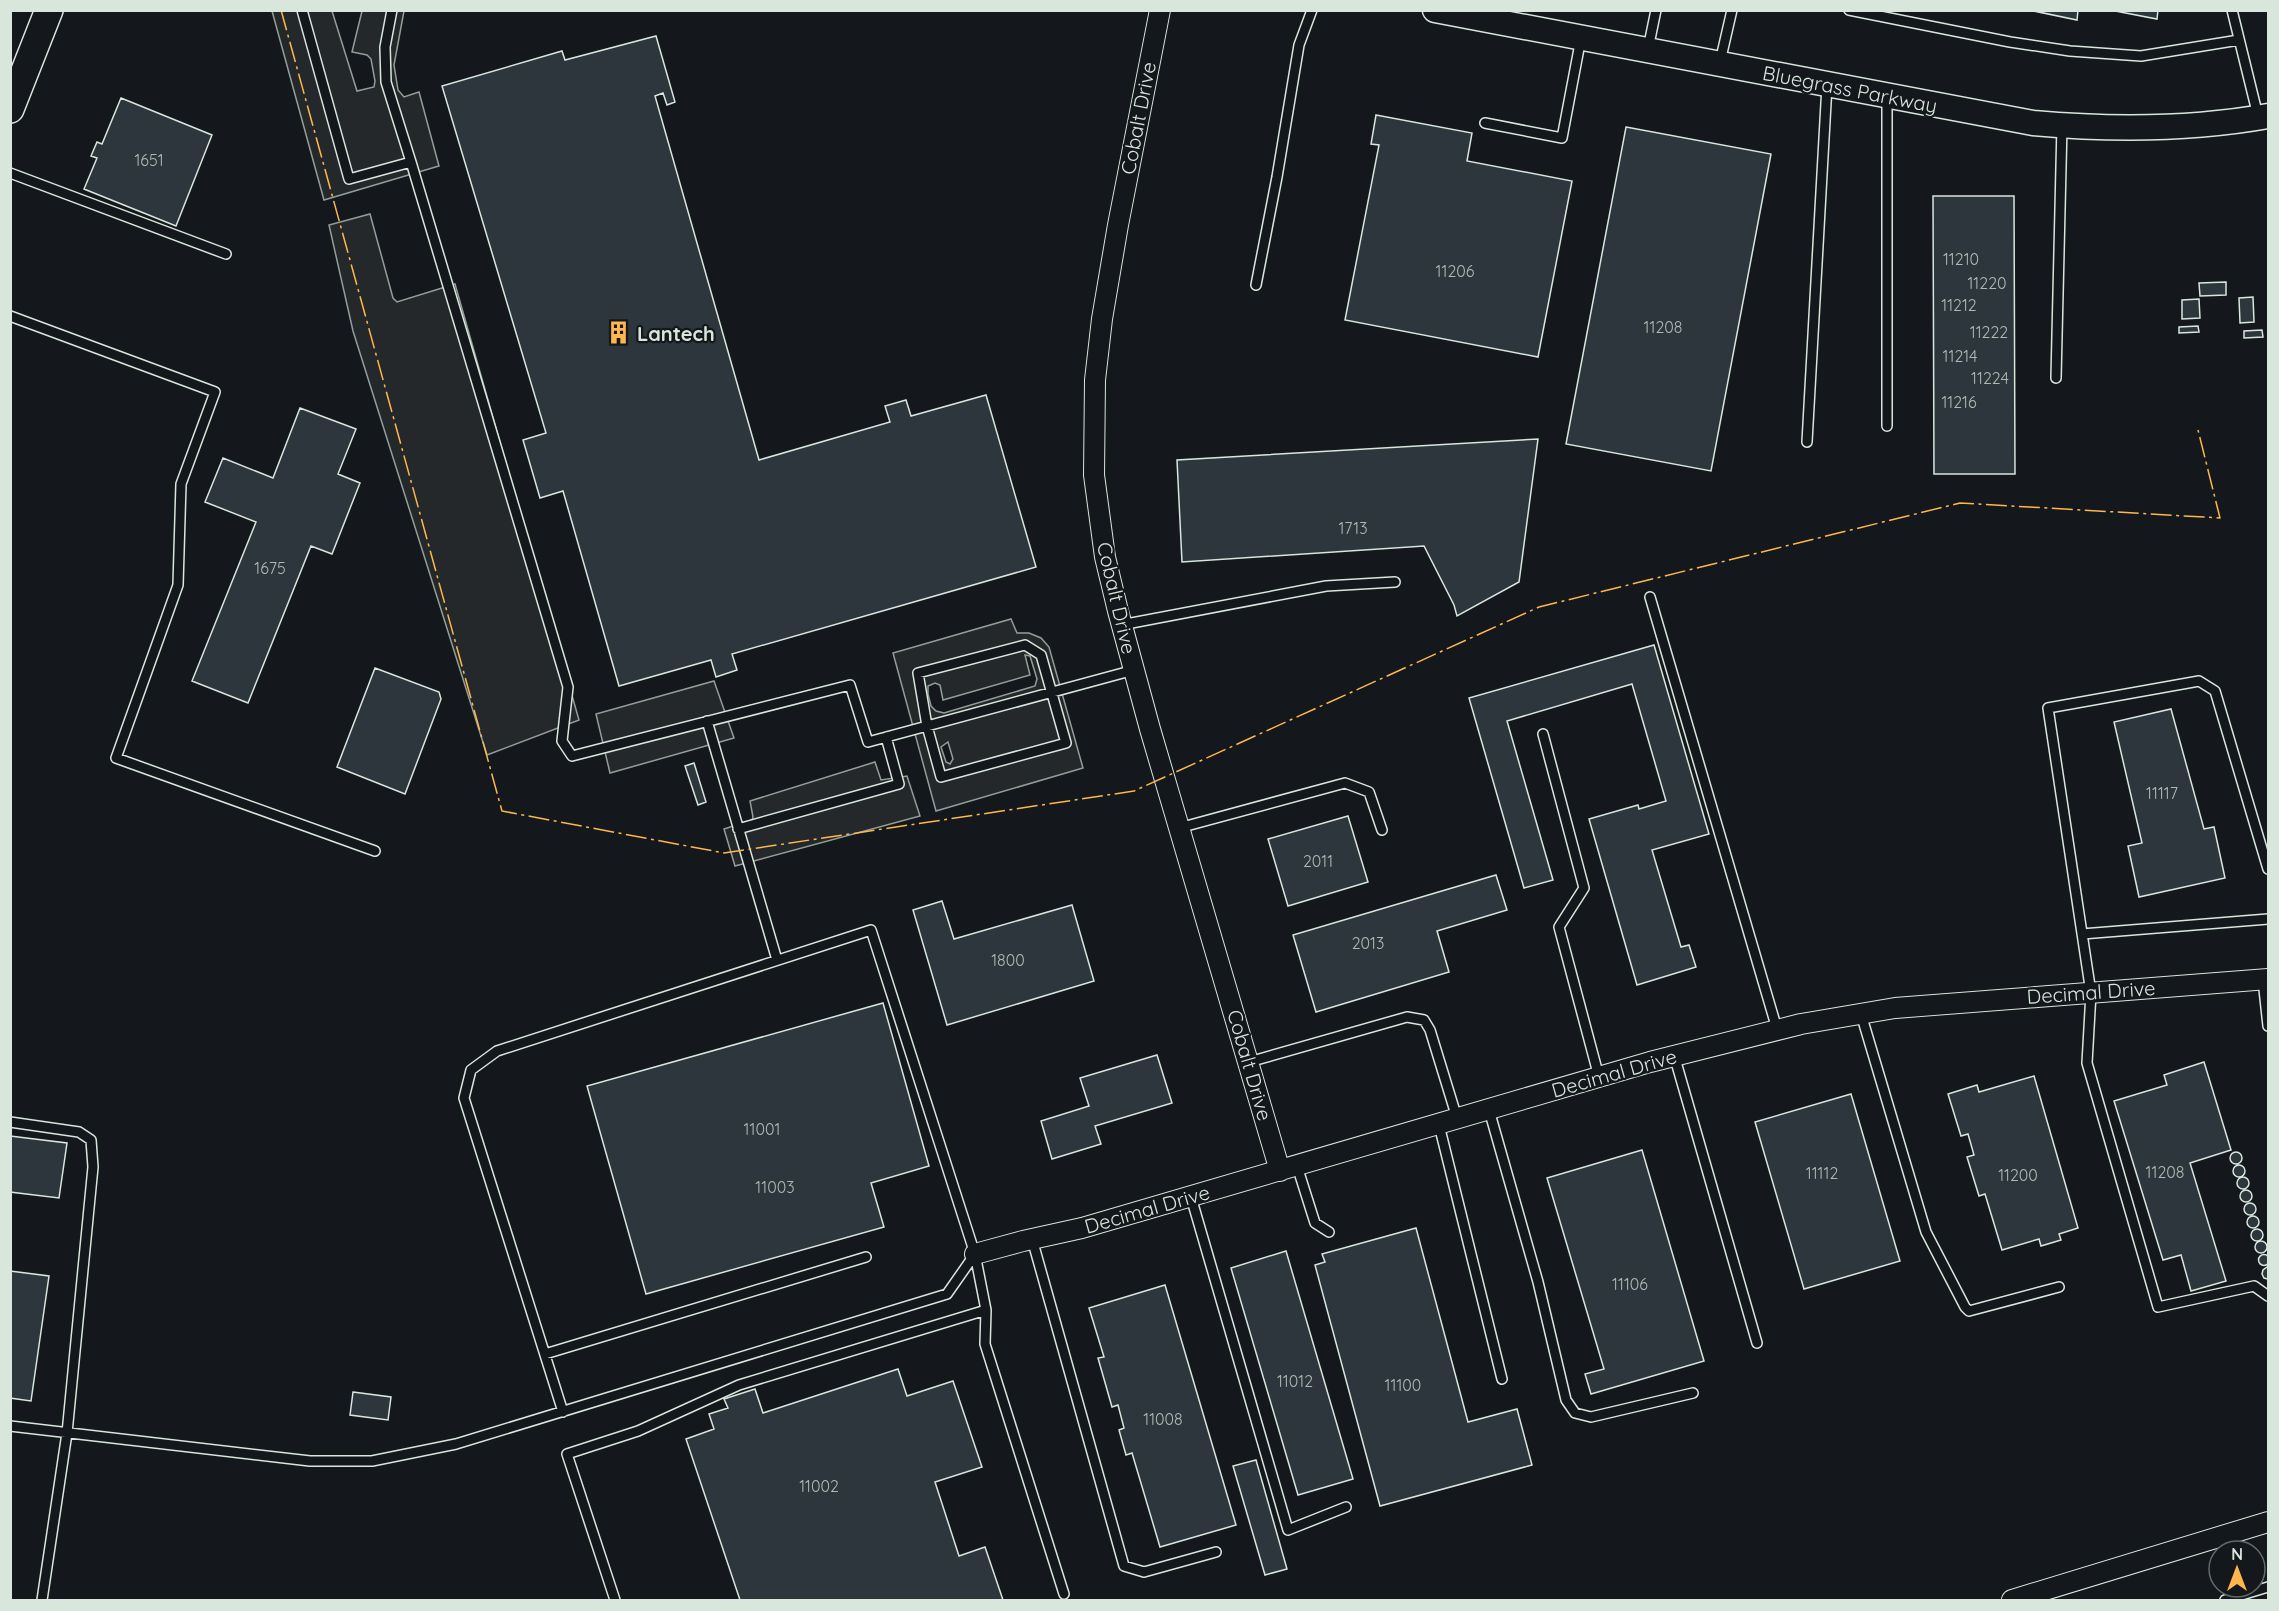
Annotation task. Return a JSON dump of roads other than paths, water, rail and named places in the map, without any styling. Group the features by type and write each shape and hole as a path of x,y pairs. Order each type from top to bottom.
{"main road":[{"path":"10,109 49,10"}],"street":[{"name":"Cobalt Drive","path":"1160,10 1102,319 1095,380 1094,475 1105,557 1121,625 1249,1062 1288,1168"},
{"name":"Bluegrass Parkway","path":"1435,10 1525,23 1581,38 2011,119 2119,129 2165,128 2263,117"},
{"name":"Decimal Drive","path":"975,1254 1082,1228 1674,1055 1777,1029 1935,1004 2266,979"},
{"path":"2012,1600 2268,1522"}],"lane":[{"path":"302,10 349,179 411,162"},
{"path":"392,10 385,47 387,82 568,687 562,741 572,756 850,685 868,742 1134,670"},
{"path":"1256,285 1299,45 1312,10"},
{"path":"1648,51 1656,10"},
{"path":"1720,64 1732,10"},
{"path":"1849,10 2010,42 2070,51 2141,56 2240,40"},
{"path":"2232,10 2263,117"},
{"path":"1485,123 1562,138 1581,38"},
{"path":"1807,442 1827,85"},
{"path":"1887,96 1887,426"},
{"path":"2056,378 2062,125"},
{"path":"10,173 226,254"},
{"path":"10,316 215,392 181,484 178,585 116,758 375,851"},
{"path":"1121,625 1326,586 1395,582"},
{"path":"1650,597 1777,1029"},
{"path":"1025,645 1041,655 1052,692 1066,743 941,777 927,726 918,673 1025,645"},
{"path":"2268,869 2216,691 2199,681 2048,708 2091,993 2086,1063 2158,1307 2254,1286 2268,1296"},
{"path":"707,722 777,960"},
{"path":"1543,734 1584,888 1559,927 1599,1077"},
{"path":"738,829 899,784 886,737"},
{"path":"1179,828 1345,783 1369,792 1382,830"},
{"path":"2082,934 2268,919"},
{"path":"563,1412 464,1098 471,1070 497,1051 871,930 975,1254 986,1310 985,1344 1064,1594"},
{"path":"2266,979 2268,1026"},
{"path":"1862,1014 1926,1232 1965,1307 1969,1311 2060,1287"},
{"path":"1249,1062 1407,1017 1424,1020 1430,1030 1502,1379"},
{"path":"1674,1055 1756,1342"},
{"path":"1489,1110 1539,1282 1566,1400 1575,1413 1591,1417 1693,1393"},
{"path":"10,1122 79,1132 91,1140 93,1167 68,1433 42,1600"},
{"path":"1288,1168 1315,1224 1329,1232"},
{"path":"1191,1197 1288,1530 1346,1507"},
{"path":"1032,1239 1124,1566 1144,1572 1216,1552"},
{"path":"10,1426 310,1461 372,1461 456,1444 947,1294 975,1254"},
{"path":"545,1354 866,1257"},
{"path":"615,1600 567,1454 638,1431 738,1385 986,1310"},
{"path":"2225,1600 2268,1587"}],"place":[{"name":"Lantech","path":"619,333"}]}
